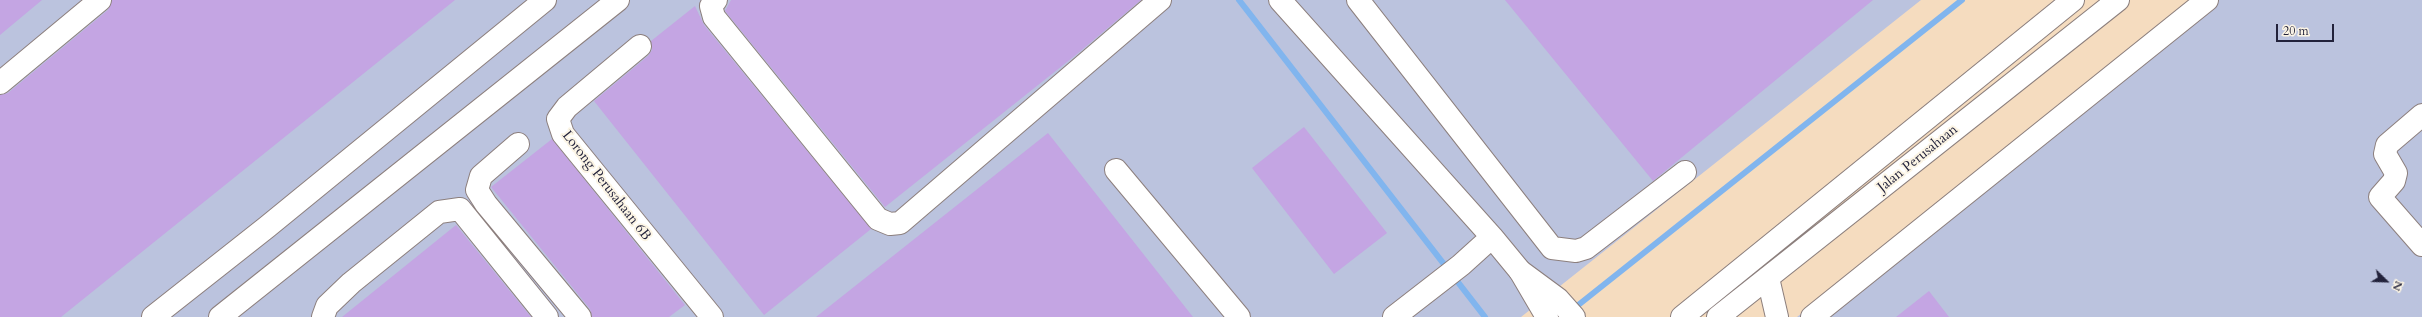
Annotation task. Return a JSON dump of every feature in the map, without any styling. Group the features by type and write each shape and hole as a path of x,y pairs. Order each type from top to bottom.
{"street":[{"path":"0,84 100,0"},
{"path":"153,317 267,228 545,0"},
{"path":"220,317 618,0"},
{"path":"716,0 712,6 714,17 878,219 890,224 900,222 1160,0"},
{"path":"1280,0 1492,237 1549,309 1574,317"},
{"path":"1358,0 1552,248 1576,251 1586,248 1685,172"},
{"name":"Jalan Perusahaan","path":"1682,317 2073,0"},
{"name":"Jalan Perusahaan","path":"1718,317 2118,0"},
{"path":"1812,317 2207,0"},
{"name":"Lorong Perusahaan 6B","path":"640,46 567,107 558,119 563,134 712,317"},
{"path":"2422,115 2387,145 2385,154 2396,173 2394,181 2380,197 2422,245"},
{"path":"518,144 481,176 477,190 486,204 580,317"},
{"path":"1116,170 1239,317"},
{"path":"323,317 327,306 351,283 439,212 460,209 547,317"},
{"path":"1400,312 1461,265 1492,237"},
{"path":"1768,278 1777,317"}],"shaded area":[{"path":"0,0 1921,0 1521,317 0,317"},
{"path":"2196,0 2422,0 2422,317 1797,317"}],"building":[{"path":"0,0 42,0 0,35"},
{"path":"112,0 455,0 61,317 0,317 0,95 8,93 108,10"},
{"path":"731,0 1141,0 1077,54 885,207 725,11"},
{"path":"1505,0 1873,0 1653,181"},
{"path":"695,6 704,25 871,229 764,315 594,101 648,56 652,50 651,41"},
{"path":"1304,127 1387,233 1334,274 1252,168"},
{"path":"1048,133 1193,317 816,317"},
{"path":"552,139 685,305 669,317 592,317 590,309 491,187"},
{"path":"456,225 531,317 342,317"},
{"path":"1929,291 1949,317 1896,317"}],"waterway":[{"path":"1239,0 1485,317"},
{"path":"1572,310 1962,0"}]}
